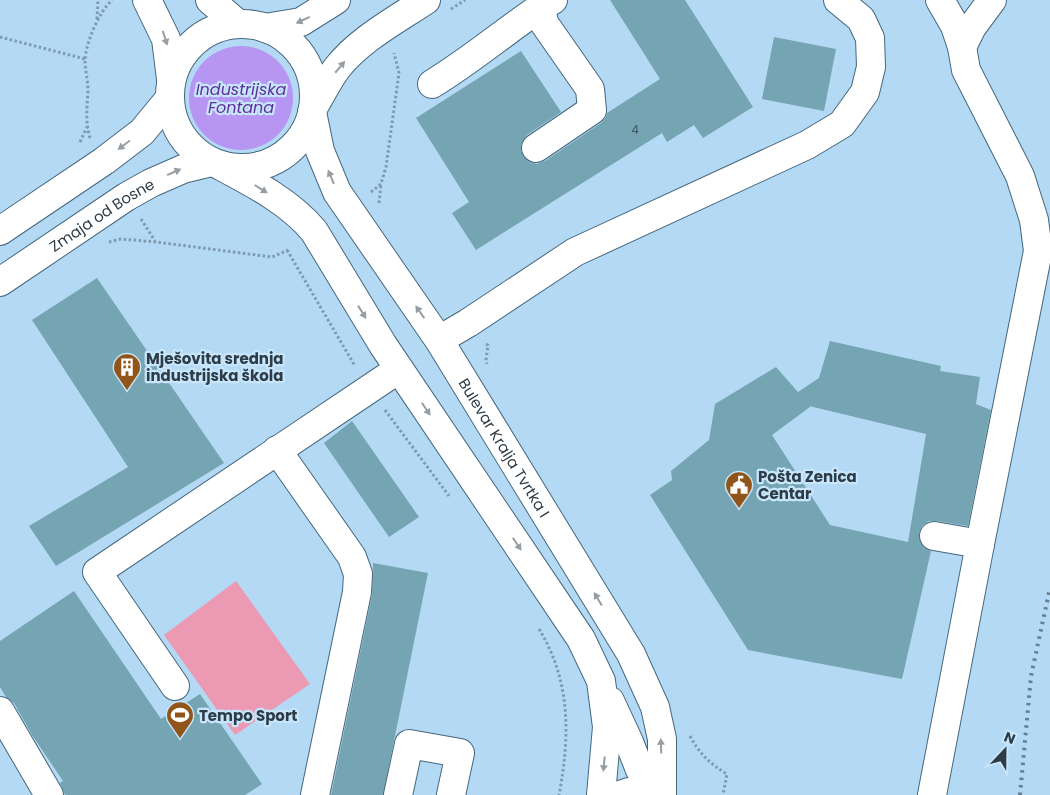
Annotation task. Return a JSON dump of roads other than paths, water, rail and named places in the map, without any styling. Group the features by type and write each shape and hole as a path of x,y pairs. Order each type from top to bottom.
{"street":[{"path":"147,0 166,39 171,88"},
{"path":"210,0 238,24"},
{"name":"Zmaja od Bosne","path":"0,231 104,161 142,132 171,88 180,58 195,41 215,29 238,24 266,28 301,22 336,0"},
{"name":"Zmaja od Bosne","path":"171,88 173,118 182,136 195,151 216,163 243,168 267,164 287,152 303,134 313,110 338,68 358,47 426,0"},
{"path":"439,340 575,252 806,145 842,124 866,92 871,67 870,38 860,20 838,0"},
{"path":"932,795 1038,251 1034,220 1020,176 966,70 962,47 954,26 940,0"},
{"path":"962,47 972,27 992,0"},
{"path":"432,84 458,68 547,3"},
{"path":"536,148 592,110 590,89 544,23 547,3"},
{"name":"Zmaja od Bosne","path":"266,28 284,37 298,51 308,69 314,88 313,110"},
{"name":"Bulevar Kralja Tvrtka I","path":"313,110 320,151 337,192 439,340 631,654 655,707 662,739 662,795"},
{"path":"216,163 261,188 303,217 314,232 358,306 399,369 581,639 640,770 662,795"},
{"name":"Zmaja od Bosne","path":"0,282 126,197 151,183 182,169 216,163"},
{"path":"175,686 97,572 368,388 399,369"},
{"path":"277,450 352,557 358,574 315,795"},
{"path":"934,536 980,544"},
{"path":"601,681 607,727 601,795"},
{"path":"0,711 49,795"},
{"path":"398,795 408,744 460,753 451,795"},
{"path":"620,795 629,792 655,795"}],"water":[{"name":"Industrijska Fontana","path":"241,46 261,50 278,61 289,78 293,98 289,118 278,135 261,146 241,150 221,146 204,135 193,118 189,98 193,78 204,61 221,50"}],"railway":[{"path":"1020,795 1031,676 1050,588"}],"place":[{"name":"Mješovita srednja industrijska škola","path":"127,391"},
{"name":"Pošta Zenica Centar","path":"739,509"},
{"name":"Tempo Sport","path":"180,739"}]}
